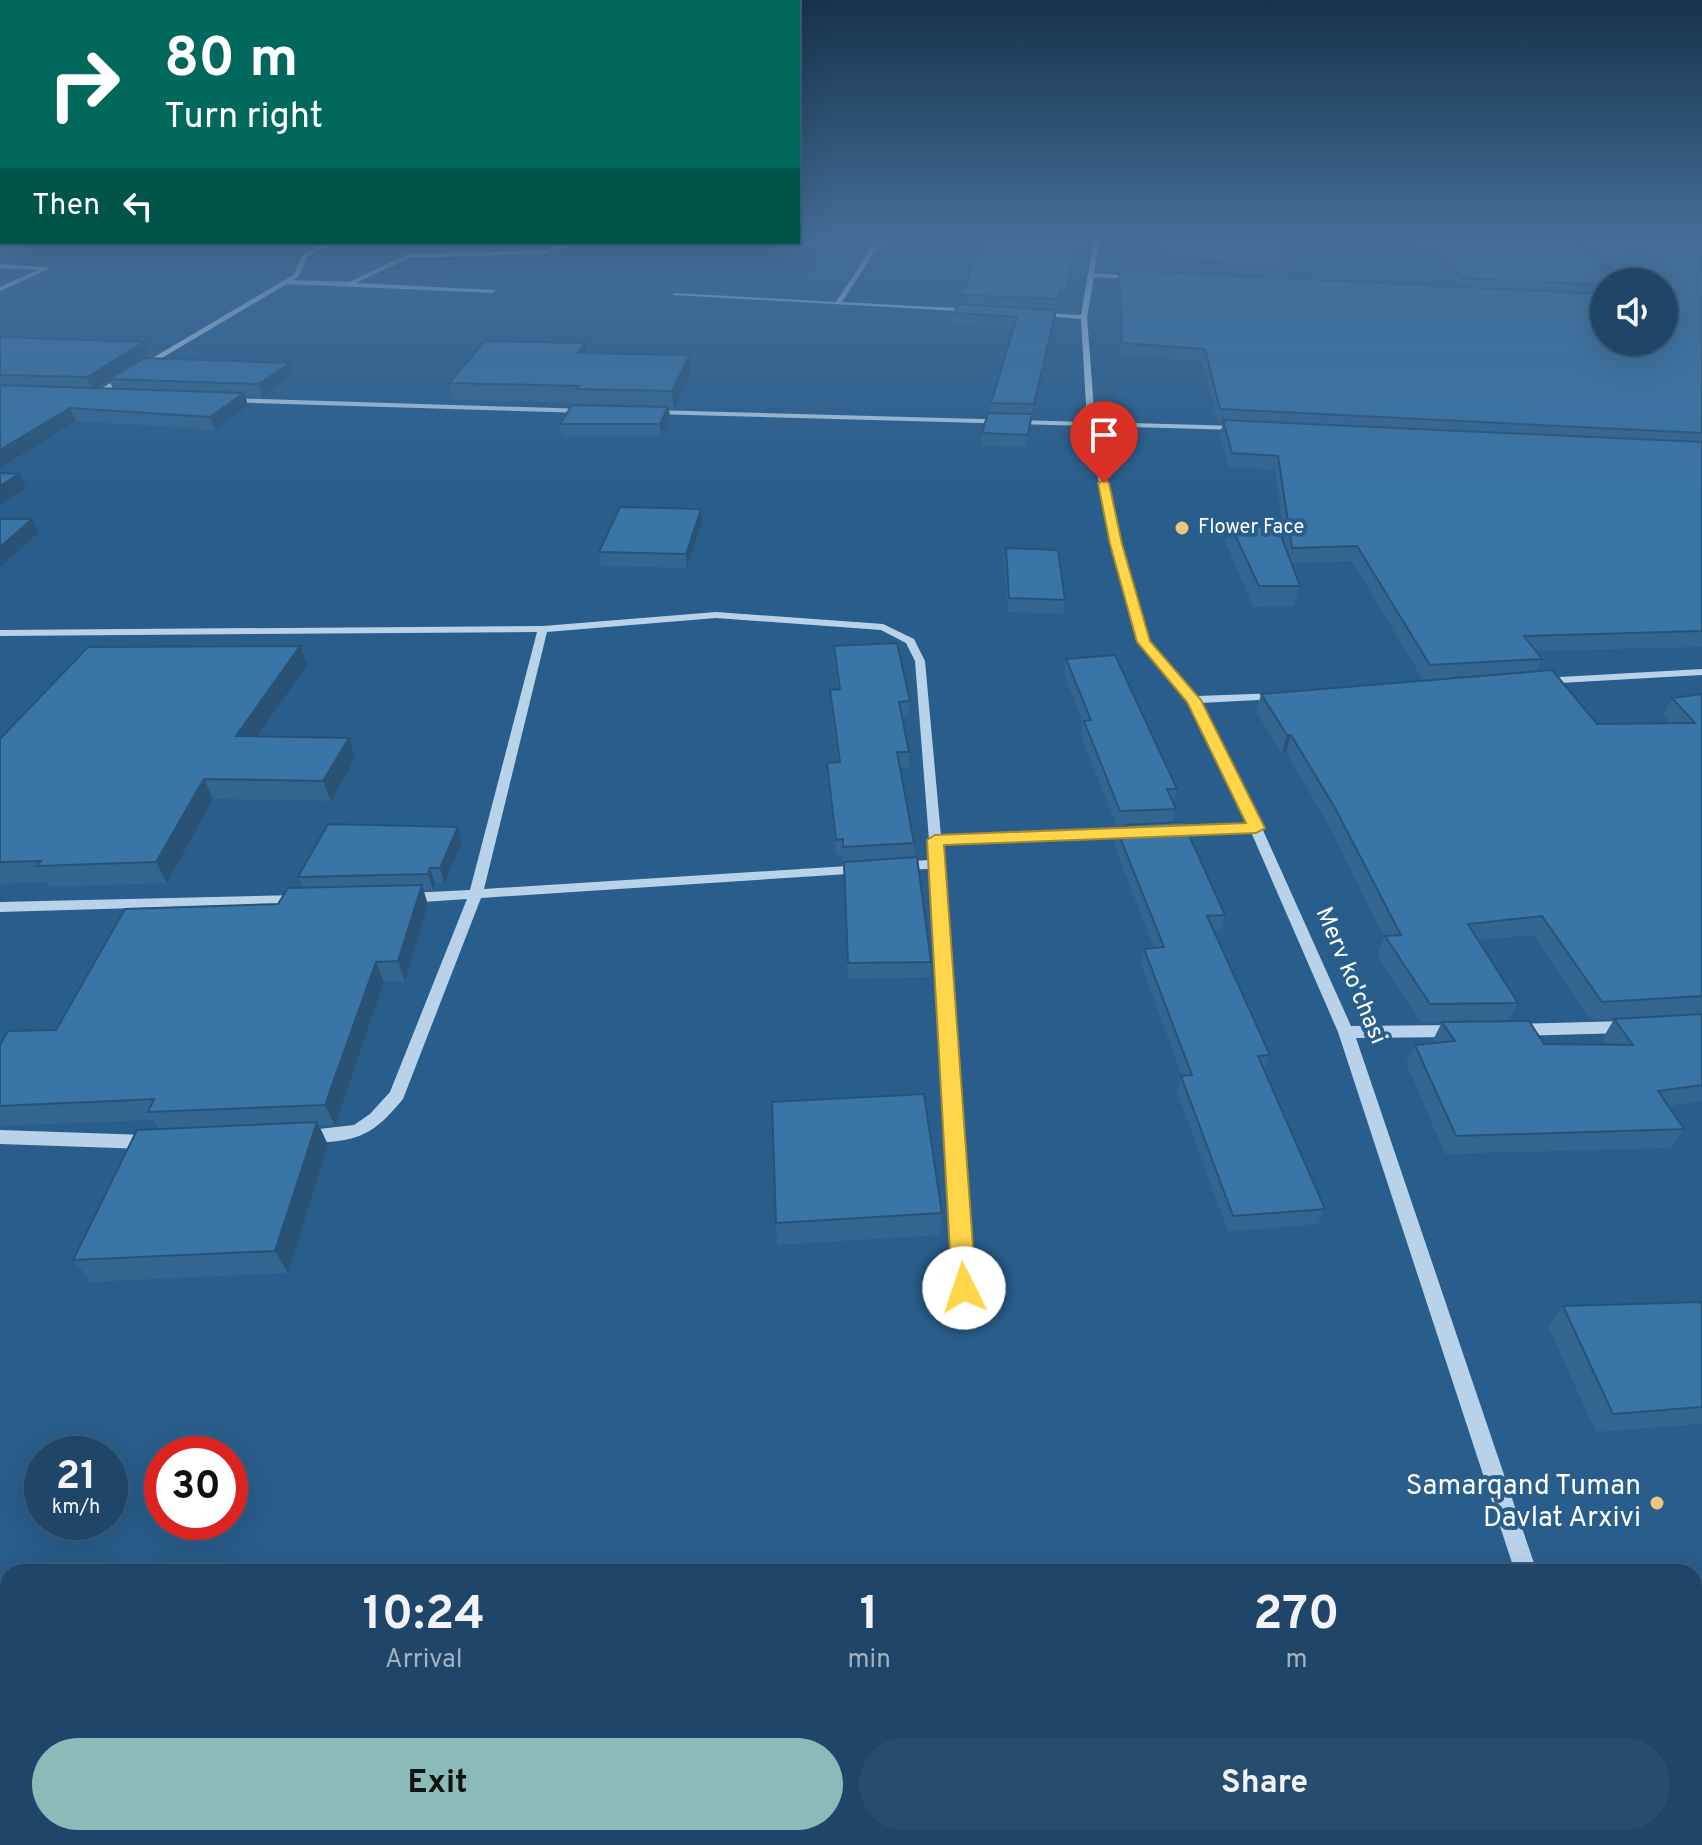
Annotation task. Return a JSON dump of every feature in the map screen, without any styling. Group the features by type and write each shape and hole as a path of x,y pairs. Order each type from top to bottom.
{"street":[{"path":"94,395 214,324"},
{"name":"Merv ko'chasi","path":"1084,324 1091,422 1116,544 1144,642 1194,700 1256,828 1346,1032 1523,1564"},
{"path":"79,395 110,396"},
{"path":"219,400 594,411"},
{"path":"640,412 1091,422 1253,429"},
{"path":"0,633 543,629 716,615 883,627 910,641 920,661 935,840 934,864 966,1318"},
{"path":"291,1137 355,1134 377,1119 397,1095 475,896 543,629"},
{"path":"1527,682 1702,672"},
{"path":"1194,700 1289,695"},
{"path":"935,840 1256,828"},
{"path":"887,867 934,864"},
{"path":"396,898 475,896 871,868"},
{"path":"0,907 317,900"},
{"path":"1501,1031 1640,1026"},
{"path":"1346,1032 1470,1031"},
{"path":"0,1137 116,1144 164,1142"}],"building":[{"path":"1015,324 1053,324 1034,404 991,403"},
{"path":"1121,324 1590,324 1590,356 1678,356 1678,324 1702,324 1702,433 1220,409 1205,349 1122,343"},
{"path":"0,337 144,342 87,377 0,375"},
{"path":"485,341 585,343 578,353 690,355 672,391 449,383"},
{"path":"145,358 290,363 259,384 109,379"},
{"path":"0,385 244,393 210,417 70,408 0,450"},
{"path":"572,405 668,407 660,424 560,424"},
{"path":"988,413 1032,414 1028,435 982,433"},
{"path":"1223,420 1702,442 1702,631 1524,636 1542,659 1430,665 1357,546 1292,548 1278,456 1232,453"},
{"path":"0,473 19,474 0,486"},
{"path":"620,507 701,509 686,554 599,552"},
{"path":"0,519 32,519 0,547"},
{"path":"1275,520 1300,586 1259,586 1229,522"},
{"path":"1006,548 1058,550 1065,600 1009,598"},
{"path":"897,643 910,701 899,702 909,752 897,752 914,843 843,847 843,839 836,840 827,763 840,762 830,690 840,689 834,646"},
{"path":"300,646 236,736 349,738 323,781 204,779 156,862 37,866 41,861 0,862 0,739 88,647"},
{"path":"1115,655 1177,789 1167,789 1176,809 1120,811 1084,721 1091,720 1066,659"},
{"path":"1552,670 1597,724 1695,723 1672,698 1702,694 1702,996 1602,1002 1542,916 1468,924 1518,1003 1430,1004 1385,936 1401,935 1335,808 1291,735 1287,735 1261,694"},
{"path":"1183,822 1225,915 1207,916 1270,1055 1258,1056 1325,1209 1233,1216 1181,1076 1192,1075 1144,949 1164,947 1117,830 1128,829 1126,825"},
{"path":"328,824 458,827 440,868 430,868 428,874 298,877"},
{"path":"917,857 931,962 848,963 844,862"},
{"path":"422,885 398,961 376,962 325,1105 148,1112 154,1099 0,1106 0,1045 8,1031 56,1030 125,909 278,904 288,888"},
{"path":"1702,1014 1702,1085 1658,1091 1684,1129 1456,1136 1415,1045 1455,1041 1442,1022 1529,1021 1544,1044 1633,1045 1614,1019"},
{"path":"924,1094 942,1213 776,1223 772,1102"},
{"path":"317,1122 275,1251 73,1260 137,1130"},
{"path":"1702,1302 1702,1407 1613,1414 1563,1306"}],"place":[{"name":"Flower Face","path":"1182,528"},
{"name":"Samarqand Tuman Davlat Arxivi","path":"1657,1503"}],"route":[{"path":"964,1288 934,864 935,840 1256,828 1194,700 1144,642 1116,544 1104,483"}]}
